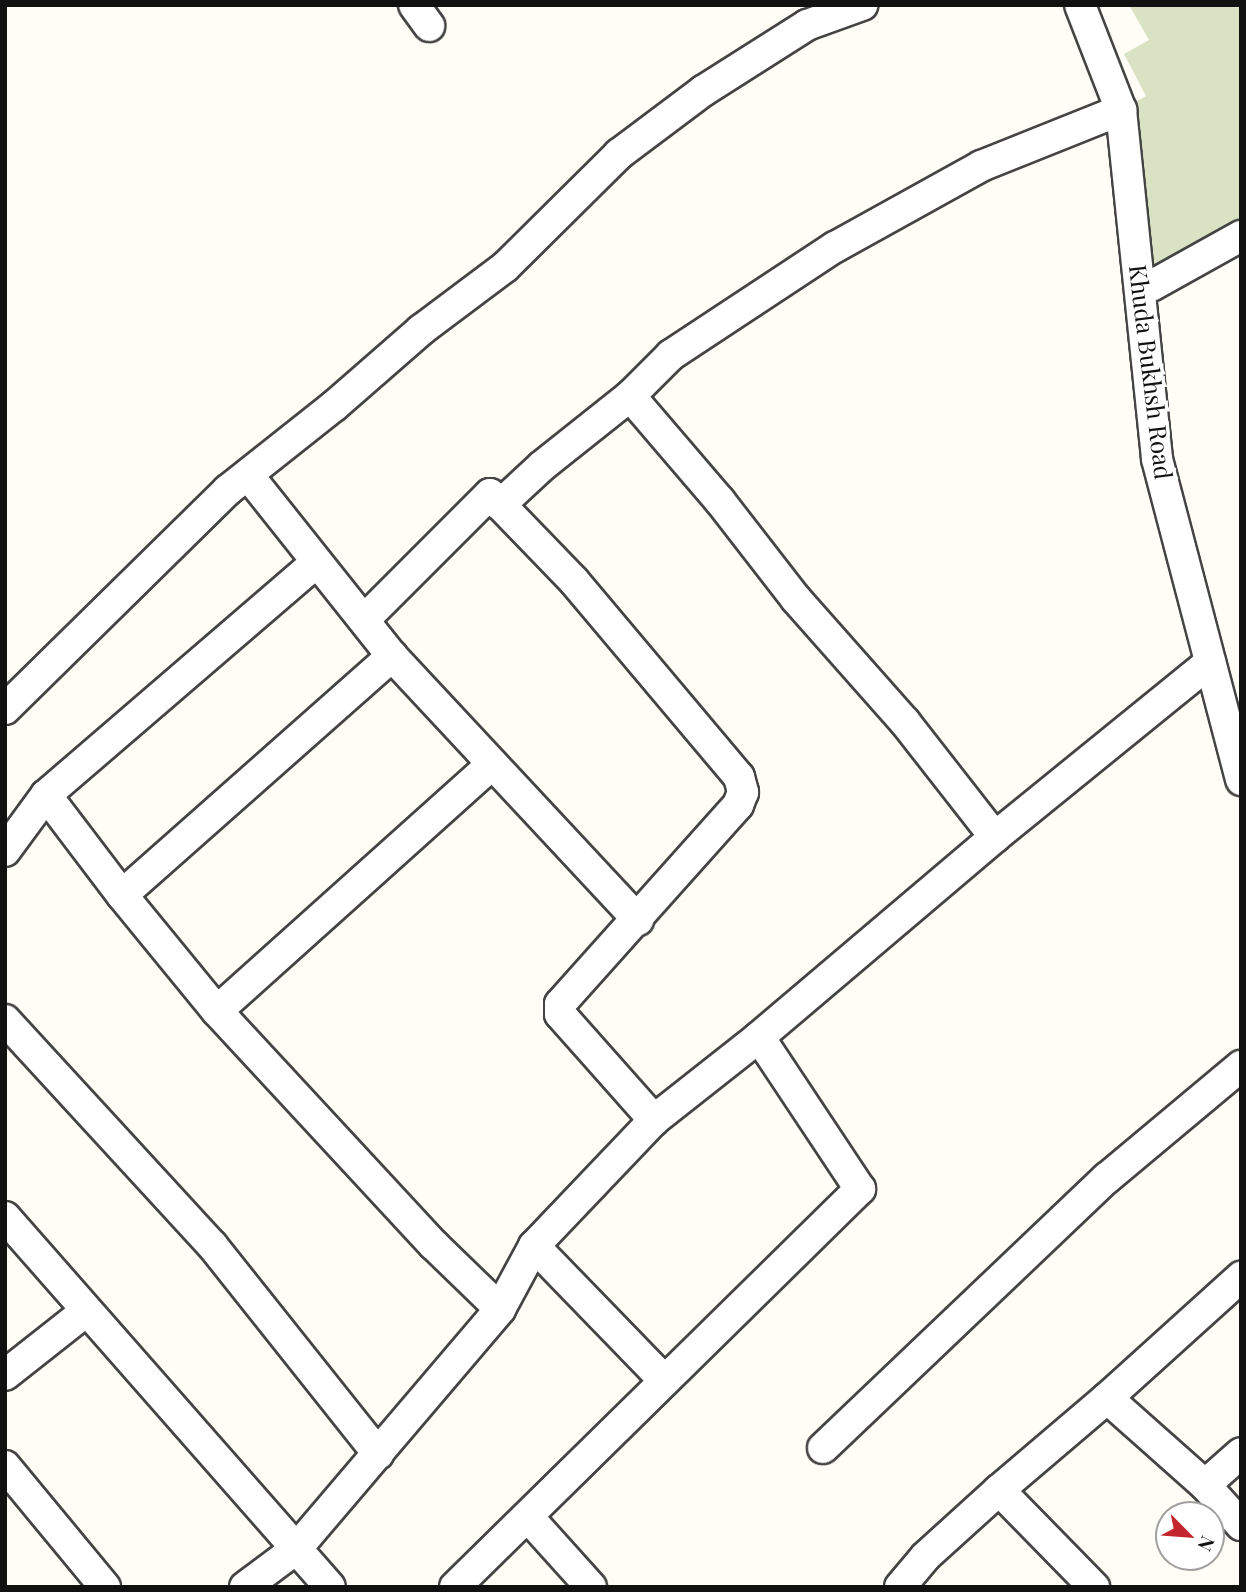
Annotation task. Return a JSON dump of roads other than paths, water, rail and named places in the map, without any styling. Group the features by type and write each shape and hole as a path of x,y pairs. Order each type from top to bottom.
{"street":[{"path":"5,709 152,562 248,475 421,330 505,267 619,154 703,91 807,25 862,5"},
{"name":"Khuda Bukhsh Road","path":"1087,8 1121,110 1157,459 1241,780"},
{"path":"500,505 542,466 630,396 671,355 835,247 981,166 1121,110"},
{"path":"1151,286 1241,236"},
{"path":"630,396 720,501 796,600 905,722 995,837"},
{"path":"248,475 392,656 638,920"},
{"path":"364,620 490,494 574,581 739,777 743,792 738,805 638,920 559,1004 560,1014 654,1120"},
{"path":"5,851 46,795 317,562"},
{"path":"122,895 392,656"},
{"path":"245,1587 296,1549 500,1309 534,1246 654,1120 759,1037 995,837 1210,662"},
{"path":"217,1011 492,764"},
{"path":"46,795 122,895 217,1011 434,1245 500,1309"},
{"path":"5,1020 212,1245 378,1454"},
{"path":"458,1586 860,1189 759,1037"},
{"path":"823,1448 1107,1178 1241,1066"},
{"path":"5,1217 330,1587"},
{"path":"534,1246 664,1380"},
{"path":"900,1587 925,1558 999,1490 1107,1398 1241,1277"},
{"path":"5,1375 86,1311"},
{"path":"1107,1398 1205,1485 1241,1525"},
{"path":"1205,1485 1241,1453"},
{"path":"5,1466 105,1587"},
{"path":"999,1490 1094,1587"},
{"path":"528,1517 591,1587"}]}
